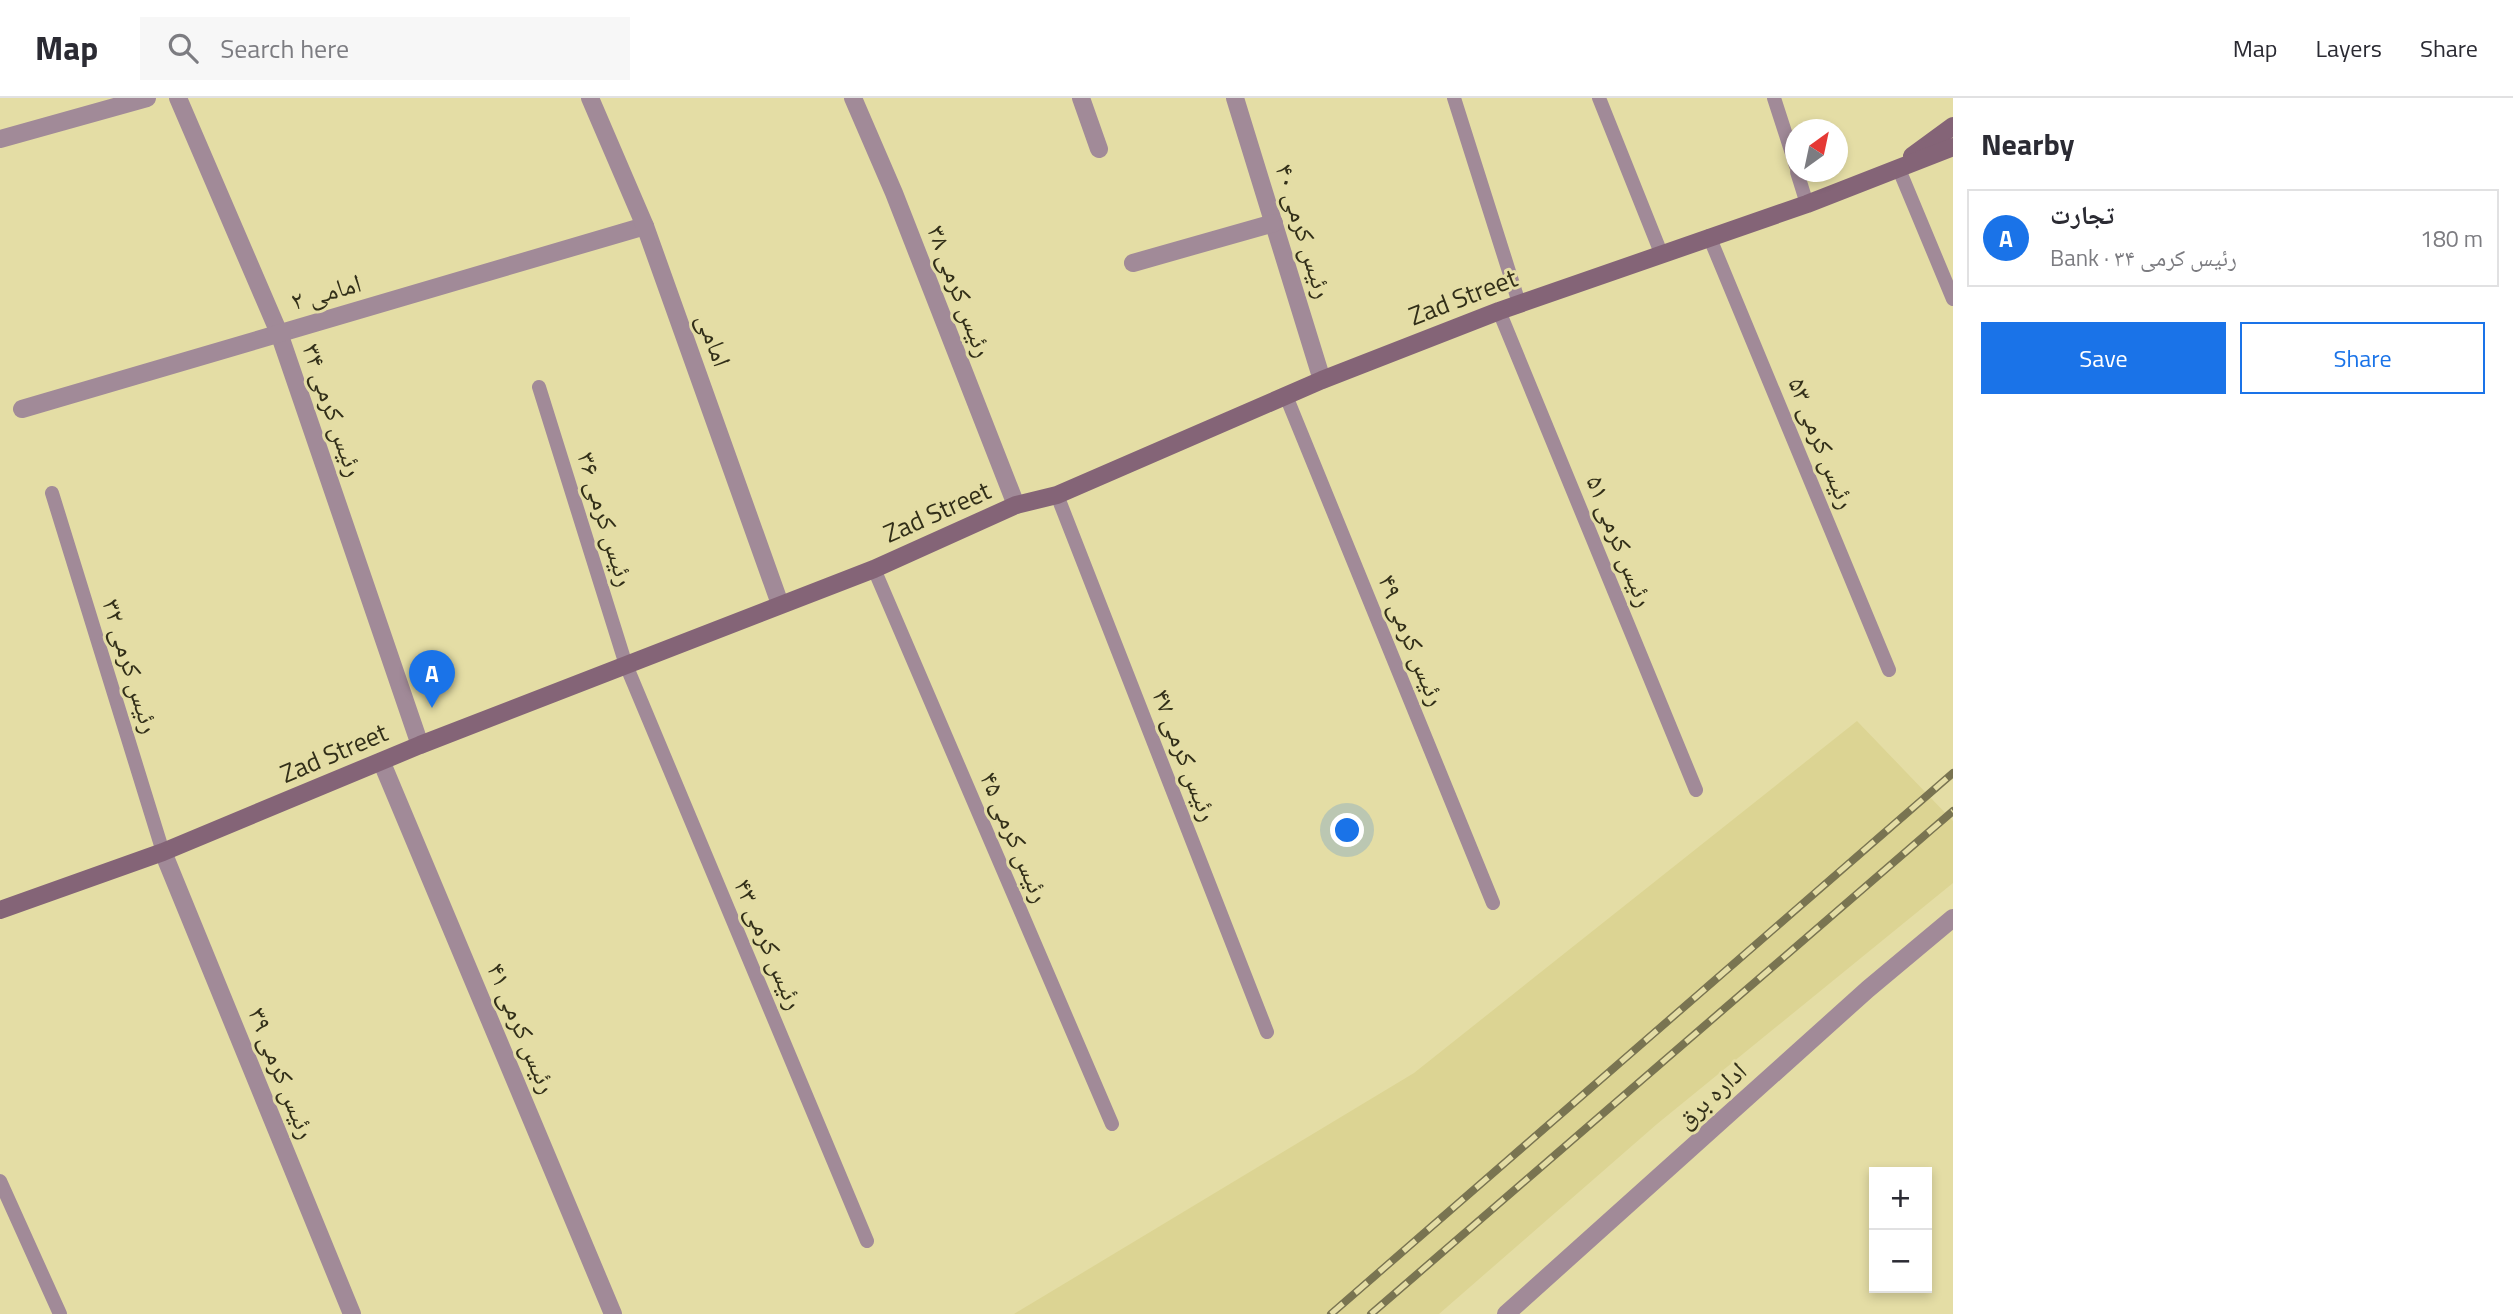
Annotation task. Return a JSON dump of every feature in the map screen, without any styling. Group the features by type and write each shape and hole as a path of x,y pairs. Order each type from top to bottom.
{"main road":[{"path":"1898,167 1953,125"},
{"path":"1898,167 1953,147"},
{"name":"Zad Street","path":"1,907 163,852 420,745 874,569 1016,505 1057,495 1322,380 1519,303 1807,204 1898,167"}],"street":[{"path":"0,139 148,98"},
{"name":"رئیس کرمی ۳۴","path":"178,98 279,332 420,745"},
{"name":"امامی","path":"590,98 645,226 780,604"},
{"name":"رئیس کرمی ۳۸","path":"853,98 894,193 1016,505"},
{"path":"1081,98 1099,149"},
{"name":"رئیس کرمی ۴۰","path":"1236,98 1322,380"},
{"path":"1133,263 1274,223"},
{"name":"امامی ۲","path":"22,409 645,226"},
{"name":"رئیس کرمی ۴۱","path":"382,762 612,1314"},
{"name":"رئیس کرمی ۳۹","path":"163,852 352,1314"},
{"name":"اداره برق","path":"1506,1314 1868,989 1953,918"}],"lane":[{"path":"1454,98 1519,303"},
{"path":"1599,98 1661,253"},
{"path":"1774,98 1785,132"},
{"path":"1898,167 1953,299"},
{"path":"1800,182 1807,204"},
{"name":"رئیس کرمی ۵۳","path":"1709,236 1889,670"},
{"name":"رئیس کرمی ۵۱","path":"1499,311 1696,790"},
{"name":"رئیس کرمی ۳۶","path":"539,387 626,665"},
{"name":"رئیس کرمی ۴۹","path":"1286,396 1493,903"},
{"name":"رئیس کرمی ۳۲","path":"52,493 163,852"},
{"name":"رئیس کرمی ۴۷","path":"1057,495 1268,1032"},
{"name":"رئیس کرمی ۴۵","path":"874,569 1112,1124"},
{"name":"رئیس کرمی ۴۳","path":"626,665 866,1241"},
{"path":"0,1181 60,1314"}],"shaded area":[{"path":"1857,721 1953,821 1953,883 1657,1124 1439,1314 1014,1314 1414,1073"}],"railway":[{"path":"1331,1314 1953,773"},
{"path":"1371,1314 1953,811"}],"place":[{"name":"تجارت","path":"432,708"}]}
